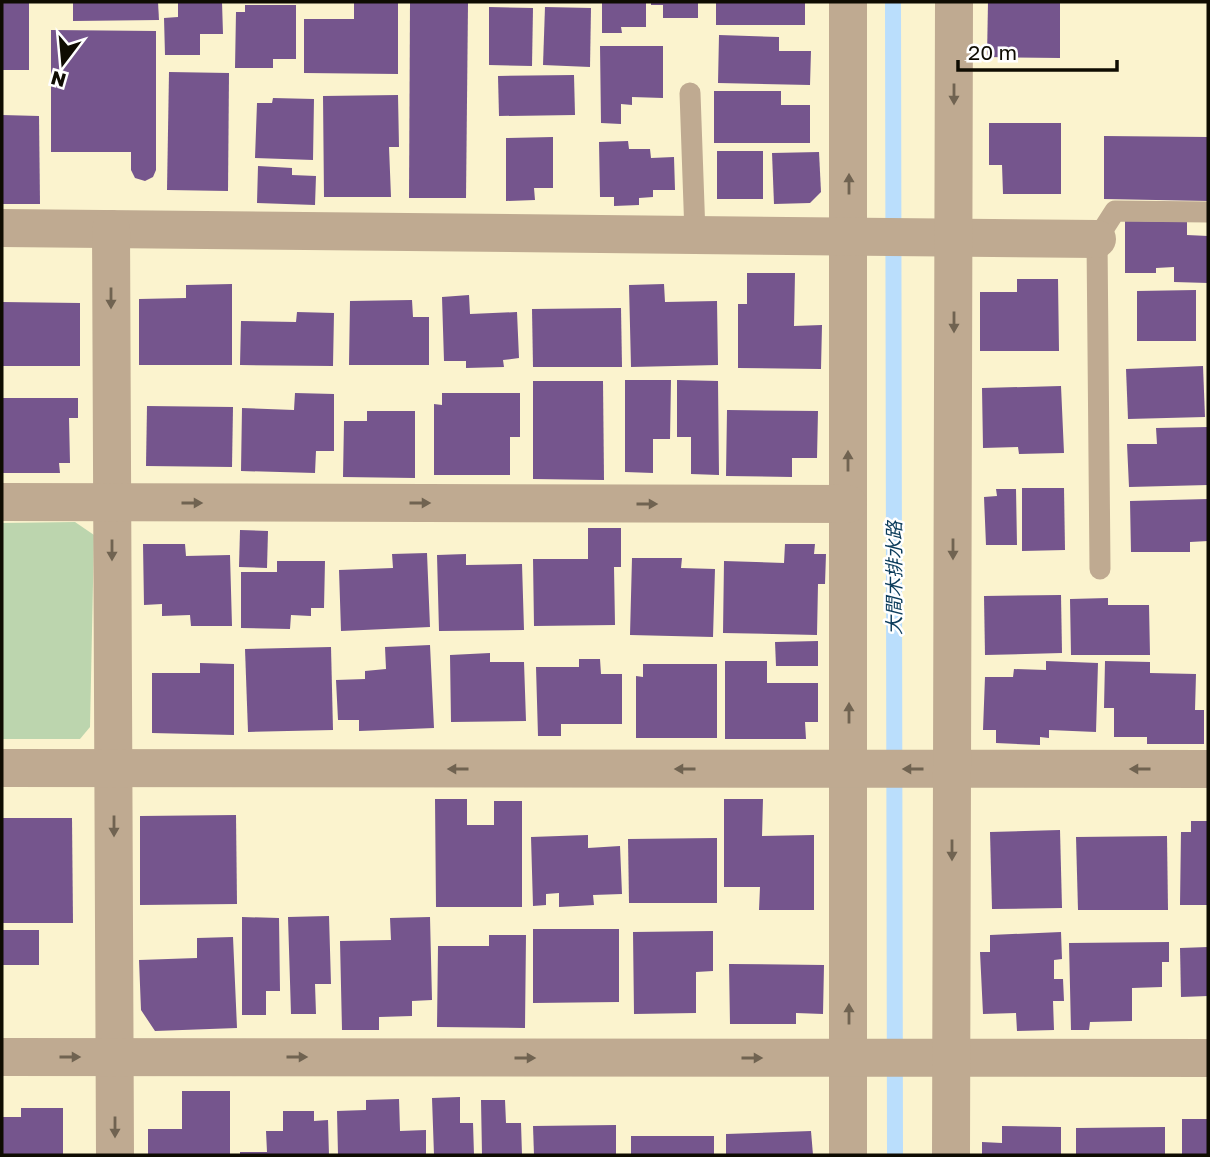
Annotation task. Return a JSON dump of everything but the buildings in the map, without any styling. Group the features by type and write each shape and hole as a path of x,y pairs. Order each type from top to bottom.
{"street":[{"path":"848,2 849,1155"},
{"path":"951,1155 954,2"},
{"path":"2,228 1097,239"},
{"path":"111,229 116,1155"},
{"path":"2,502 848,505"},
{"path":"2,768 1208,769"},
{"path":"2,1057 1208,1058"}],"lane":[{"path":"690,93 695,234"},
{"path":"1100,569 1097,239 1115,211 1208,212"}],"green space":[{"path":"75,522 94,535 90,727 80,739 2,739 2,523"}],"waterway":[{"name":"大間木排水路","path":"893,2 895,1155"}]}
